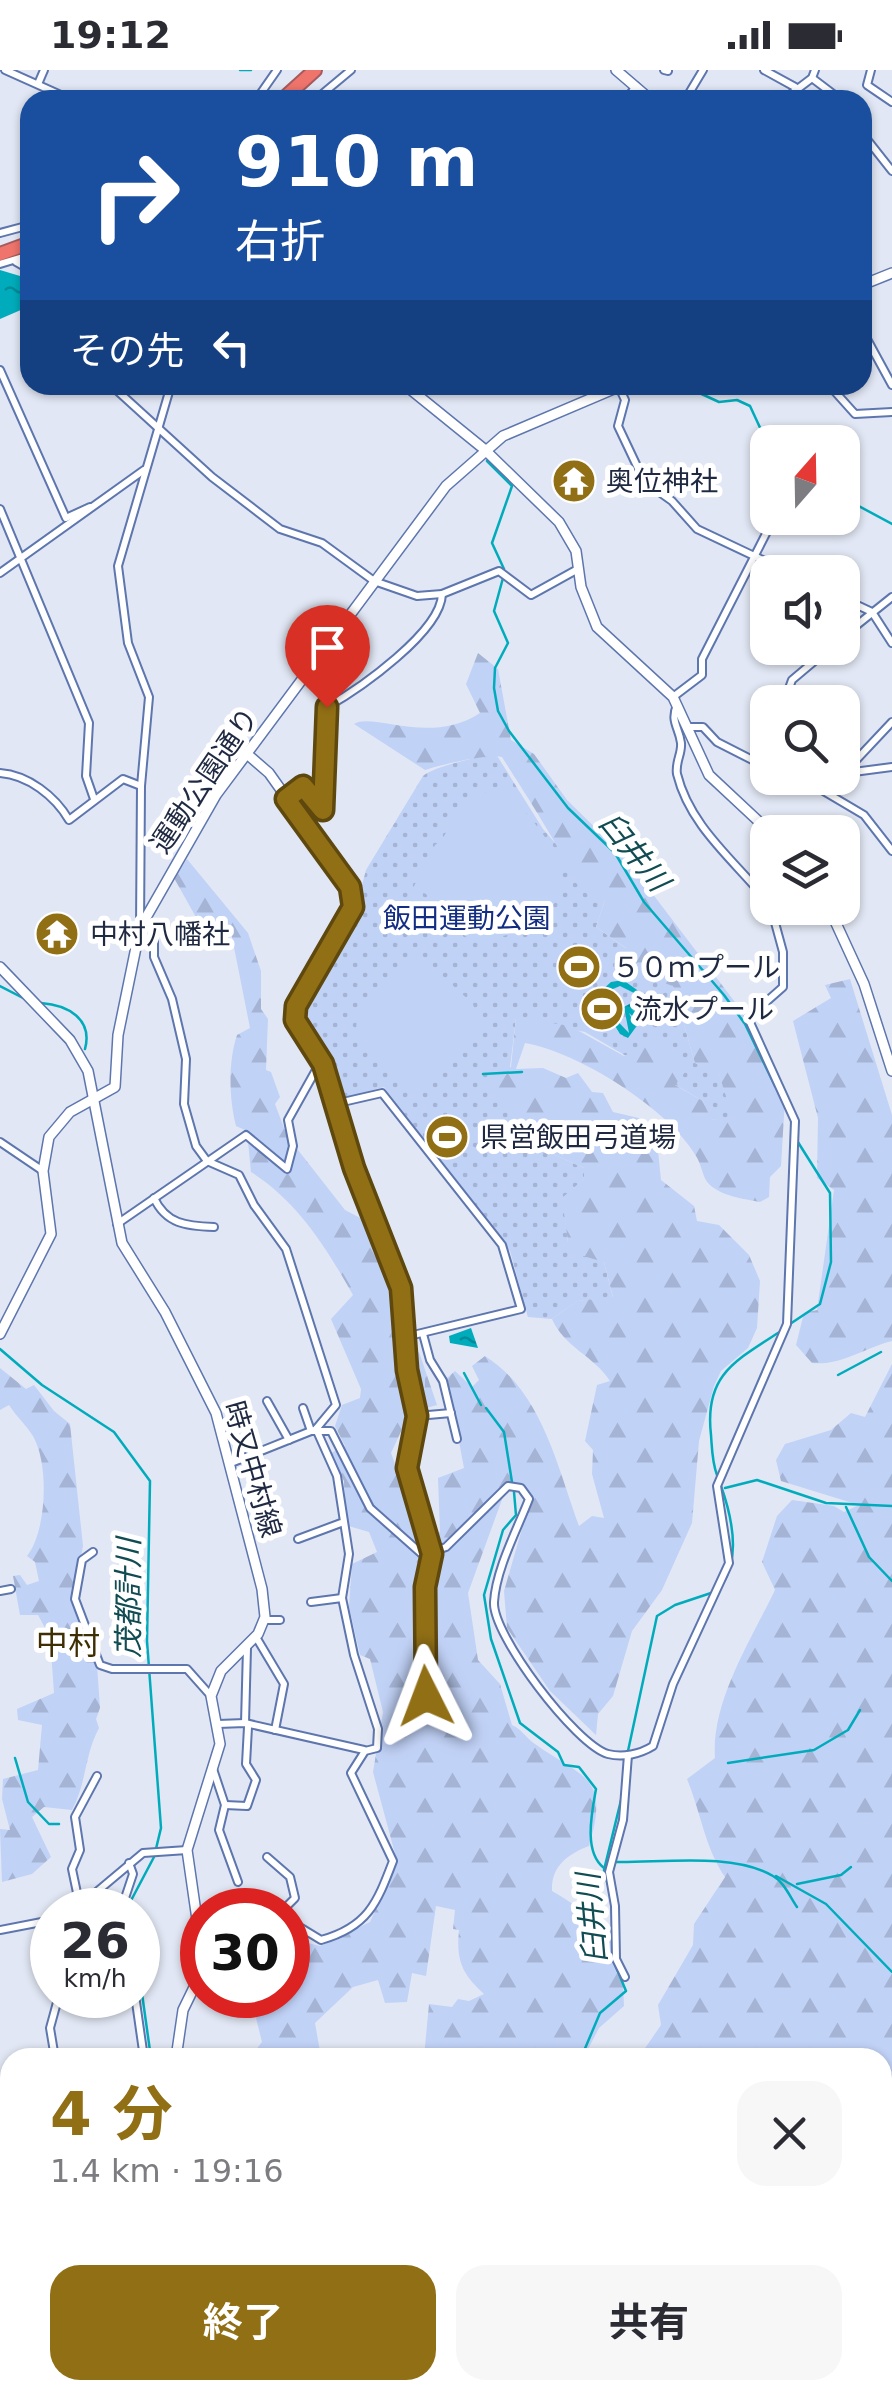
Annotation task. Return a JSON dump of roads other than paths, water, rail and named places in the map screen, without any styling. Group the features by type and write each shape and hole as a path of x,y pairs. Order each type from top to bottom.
{"highway":[{"path":"293,90 314,70"},
{"path":"304,90 325,70"}],"street":[{"path":"4,70 51,90"},
{"path":"38,84 44,70"},
{"path":"327,90 351,70"},
{"path":"764,70 796,88 813,74"},
{"path":"871,70 867,85 892,102"},
{"path":"618,71 640,90"},
{"path":"633,90 636,86"},
{"path":"872,146 892,171"},
{"path":"0,264 5,253"},
{"path":"872,348 892,384"},
{"path":"0,370 66,518 90,507"},
{"path":"121,395 155,428 280,529 293,537 322,543 374,581 417,596 442,594 500,571 531,595 578,569"},
{"path":"167,395 120,556 118,582 128,644 149,697 141,786 144,833 137,914 142,923 154,930 154,958 172,1000 186,1058 184,1104 196,1146 207,1161 239,1175 295,1268 301,1305 336,1405 313,1430 231,1463"},
{"path":"417,395 484,449 560,522 576,551 596,627 675,701 710,774 752,815"},
{"name":"運動公園通り","path":"95,1100 118,1082 118,1036 142,923 204,814 446,486 484,449 517,428 599,395"},
{"path":"624,395 618,426 644,482 672,501 697,529 750,555"},
{"path":"838,395 856,414 892,412"},
{"path":"0,573 145,469"},
{"path":"0,509 88,723 86,776 94,799"},
{"path":"750,565 702,659 702,675 675,701 673,715 681,741 677,772 688,804 708,835 750,882"},
{"path":"327,707 383,670 439,609 442,594"},
{"path":"860,622 892,597"},
{"path":"860,606 872,612 892,643"},
{"path":"286,799 303,786 323,810 327,707 312,664"},
{"path":"790,685 810,665"},
{"path":"860,757 892,722"},
{"path":"689,727 703,727 716,742 750,758"},
{"path":"247,754 269,773 350,887 353,907 346,925 295,1010 298,1028 321,1061 354,1168 401,1288 417,1416 407,1468 432,1554 425,1587 426,1696"},
{"path":"860,772 892,767"},
{"path":"0,773 13,774 52,796 69,820 123,780 141,786"},
{"path":"830,795 864,815 892,851"},
{"path":"313,1430 335,1435 370,1508 413,1543 418,1552 432,1554 482,1516 508,1486 521,1488 528,1499 494,1600 499,1627 553,1707 589,1743 606,1754 628,1755 644,1752 656,1741 673,1684 713,1590 729,1563 717,1486 786,1328 795,1121 748,1018 784,987 783,952 776,925"},
{"path":"837,925 864,984 892,1072"},
{"name":"時又中村線","path":"0,968 70,1040 88,1071 118,1224 128,1256 202,1382 231,1463 262,1590 264,1620"},
{"path":"118,1224 246,1135 287,1169 293,1146 288,1120 321,1061"},
{"path":"334,1104 382,1093 506,1253 521,1308 405,1337"},
{"path":"0,1334 50,1234 43,1171 44,1153 54,1128 70,1112 95,1100"},
{"path":"0,1142 43,1171"},
{"path":"154,1198 161,1214 172,1222 214,1226"},
{"path":"423,1334 457,1439"},
{"path":"267,1402 289,1440"},
{"path":"218,1724 276,1730 366,1751 377,1748 378,1729 354,1656 342,1598 349,1554 341,1523 337,1476 302,1408"},
{"path":"417,1416 451,1413"},
{"path":"298,1539 341,1523"},
{"path":"93,1552 82,1560 75,1599 100,1665 112,1669 190,1670 211,1696 220,1744 187,1850 192,1888"},
{"path":"0,1591 11,1589"},
{"path":"312,1602 342,1598"},
{"path":"211,1696 221,1672 247,1648 264,1620 280,1620"},
{"path":"256,1637 284,1684 276,1730"},
{"path":"225,1805 247,1806 256,1780 246,1764 247,1648"},
{"path":"310,1933 321,1940 374,1910 393,1861 352,1777 354,1764 366,1751"},
{"path":"626,1977 616,1959 615,1906 609,1872 624,1820 628,1755"},
{"path":"212,1768 225,1805 220,1830 238,1882"},
{"path":"74,1888 72,1869 80,1850 74,1818 97,1776"},
{"path":"101,1888 129,1863 156,1851 187,1850"},
{"path":"267,1857 290,1877 293,1888"},
{"path":"128,1888 133,1874 129,1863"},
{"path":"0,1930 30,1924"},
{"path":"53,2018 53,2048"},
{"path":"138,2018 143,2048"},
{"path":"177,2048 182,2018"}],"water":[{"path":"0,270 20,276 20,310 0,319"},
{"name":"５０ｍプール","path":"583,946 596,955 575,986 563,978"},
{"name":"流水プール","path":"623,980 647,997 643,1005 632,1010 649,1014 642,1025 629,1013 636,1027 628,1038 620,1034 609,1016 594,1009 591,1000 611,982","holes":["620,986 642,997 624,1007 629,1033 598,1001 601,994"]},
{"path":"471,1328 478,1348 450,1343 449,1336"}],"waterway":[{"path":"240,70 251,70"},
{"path":"704,395 719,402 737,400 750,406 759,425"},
{"path":"487,461 512,486 492,543 504,569"},
{"path":"860,507 892,524"},
{"name":"臼井川","path":"503,578 494,611 508,643 495,668 498,711 568,808 615,853 644,902 724,995 745,1024 775,1086"},
{"path":"0,986 25,999"},
{"path":"41,1003 69,1011 82,1022 87,1038 85,1049"},
{"path":"483,1074 522,1072"},
{"name":"臼井川","path":"787,1326 820,1304 831,1262 830,1193 796,1139"},
{"name":"臼井川","path":"717,1475 710,1415 718,1384 737,1361 781,1331"},
{"name":"茂都計川","path":"0,1349 42,1385 114,1432 150,1481 147,1641 161,1828 154,1857 138,1888"},
{"path":"838,1375 881,1352"},
{"path":"464,1373 481,1405"},
{"path":"486,1408 504,1432 512,1482"},
{"path":"725,1488 757,1480 826,1503 892,1506"},
{"name":"臼井川","path":"721,1486 733,1550 722,1585"},
{"path":"514,1492 516,1515 503,1530 484,1595 491,1639 520,1723 558,1752 564,1765 579,1767 596,1789 591,1842 597,1861 604,1868"},
{"path":"846,1507 869,1557 892,1581"},
{"name":"臼井川","path":"628,1751 657,1616 675,1605 711,1593"},
{"path":"728,1763 814,1750 848,1730 860,1710"},
{"path":"15,1758 28,1802 49,1824 59,1824"},
{"name":"臼井川","path":"608,1885 604,1870 622,1796"},
{"path":"616,1862 696,1860 738,1864 777,1879 797,1907"},
{"path":"797,1884 841,1875 851,1867"},
{"path":"776,1876 826,1904 892,1972"},
{"name":"臼井川","path":"585,2048 600,2013 626,1991 614,1962"},
{"name":"茂都計川","path":"145,2018 150,2048"}],"place":[{"name":"奥位神社","path":"574,481"},
{"name":"中村八幡社","path":"57,934"},
{"name":"５０ｍプール","path":"579,967"},
{"name":"流水プール","path":"602,1009"},
{"name":"県営飯田弓道場","path":"447,1137"}],"district":[{"name":"中村","path":"68,1643"}],"park label":[{"name":"飯田運動公園","path":"467,918"}]}
